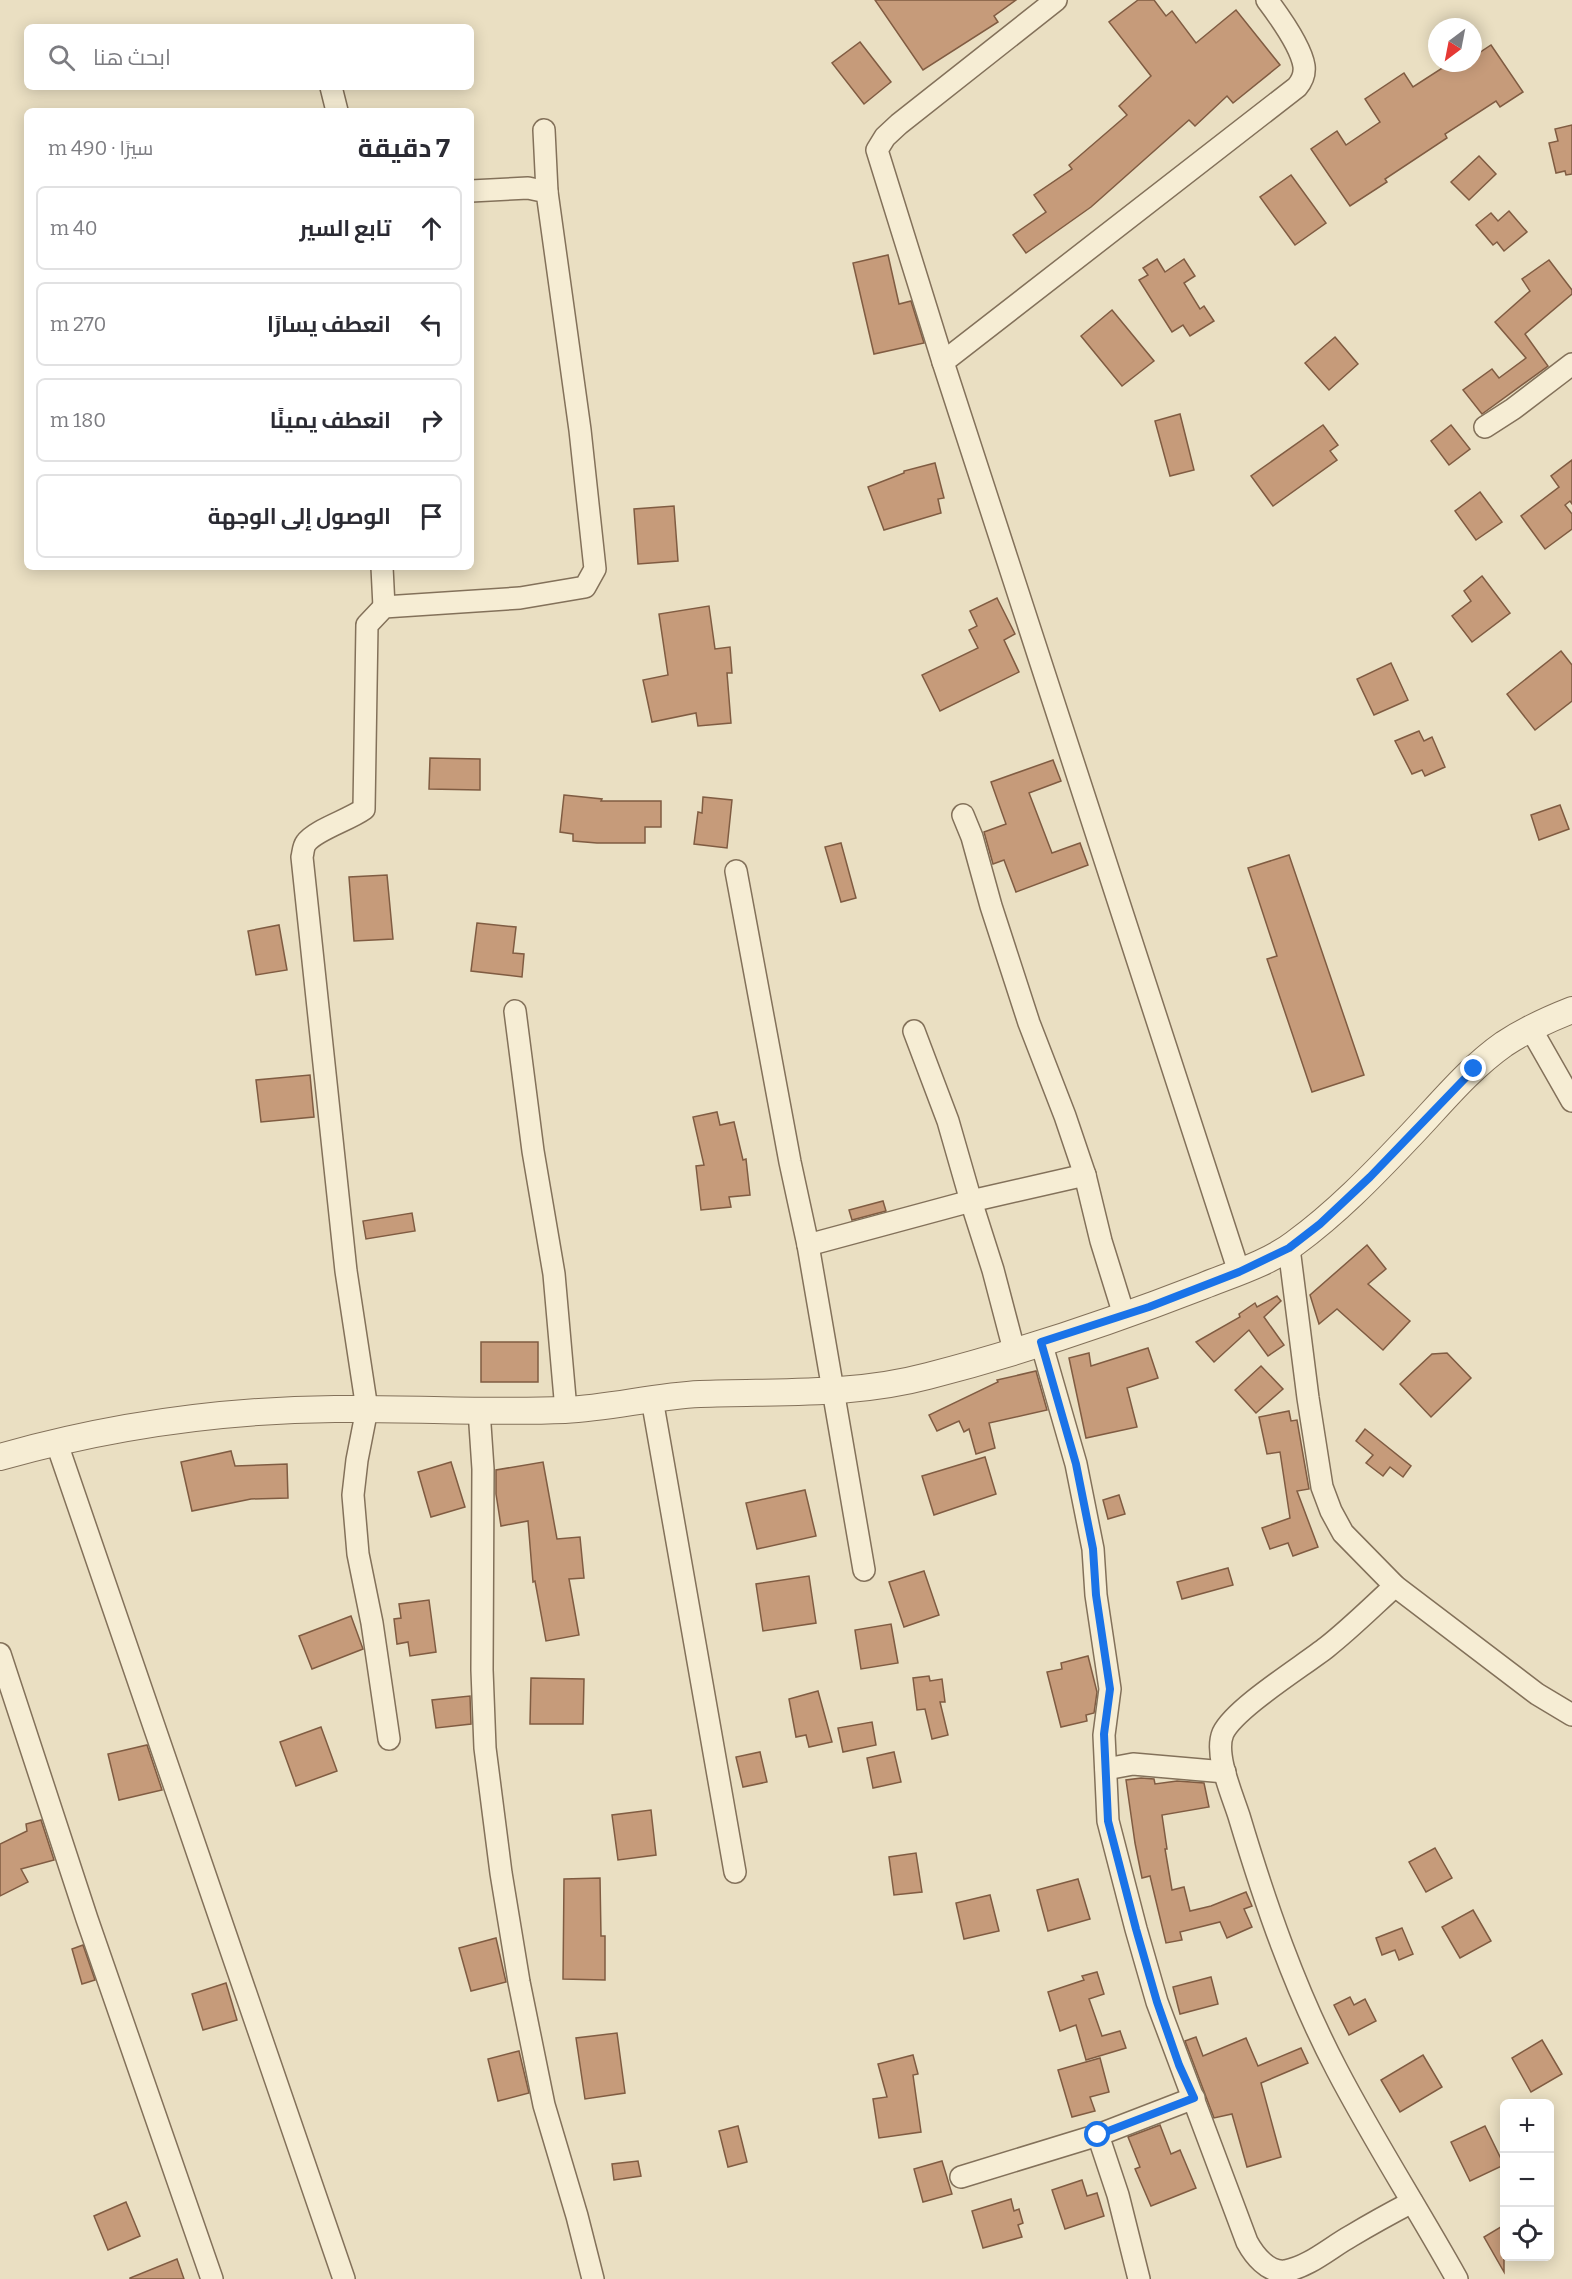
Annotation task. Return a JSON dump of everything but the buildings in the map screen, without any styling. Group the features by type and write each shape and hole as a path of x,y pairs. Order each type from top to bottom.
{"street":[{"path":"1056,0 899,124 885,137 877,150 943,362 1239,1272"},
{"path":"943,362 1297,87 1303,79 1304,65 1288,29 1268,0"},
{"path":"332,90 336,108"},
{"path":"389,1739 372,1623 358,1554 353,1495 367,1409 346,1271 302,858 305,844 321,831 353,817 364,809 367,625 384,607 520,598 585,587 594,569 580,430 547,192 544,130"},
{"path":"474,191 528,188 547,192"},
{"path":"1485,427 1513,409 1572,364"},
{"path":"382,570 384,607"},
{"path":"963,815 972,837 991,906 1029,1023 1085,1175 1101,1241 1124,1315"},
{"path":"736,871 789,1162 808,1245 835,1392 864,1570"},
{"path":"0,1457 56,1441 189,1418 252,1413 367,1409 566,1410 694,1394 835,1392 926,1377 981,1362 1124,1315 1239,1272 1289,1248 1320,1224 1370,1177 1474,1069 1504,1044 1572,1010"},
{"path":"515,1011 532,1150 554,1274 566,1410"},
{"path":"1531,1029 1572,1101"},
{"path":"914,1031 948,1121 993,1270 1014,1350"},
{"path":"808,1245 971,1201 1085,1175"},
{"path":"1289,1248 1308,1398 1322,1487 1330,1511 1344,1533 1395,1586 1537,1694 1572,1715"},
{"path":"1041,1342 1076,1464 1093,1549 1096,1595 1110,1689 1104,1734 1108,1821 1157,2002 1247,2242 1253,2253 1270,2268 1285,2271 1306,2263 1412,2202"},
{"path":"652,1399 735,1872"},
{"path":"479,1410 483,1468 482,1670 485,1748 501,1874 519,1982 544,2105 577,2216 592,2279"},
{"path":"56,1441 344,2279"},
{"path":"1395,1586 1327,1647 1234,1719 1225,1730 1219,1743 1225,1772 1260,1887 1305,2004 1347,2089 1457,2279"},
{"path":"0,1654 87,1919 212,2279"},
{"path":"1106,1769 1133,1764 1225,1772"},
{"path":"960,2177 1098,2135 1194,2098"},
{"path":"1098,2135 1118,2195 1139,2279"}],"route":[{"path":"1098,2135 1194,2098 1179,2065 1157,2002 1108,1821 1104,1734 1110,1689 1096,1595 1093,1549 1076,1464 1041,1342 1149,1307 1239,1272 1289,1248 1320,1224 1370,1177 1474,1069"}]}
